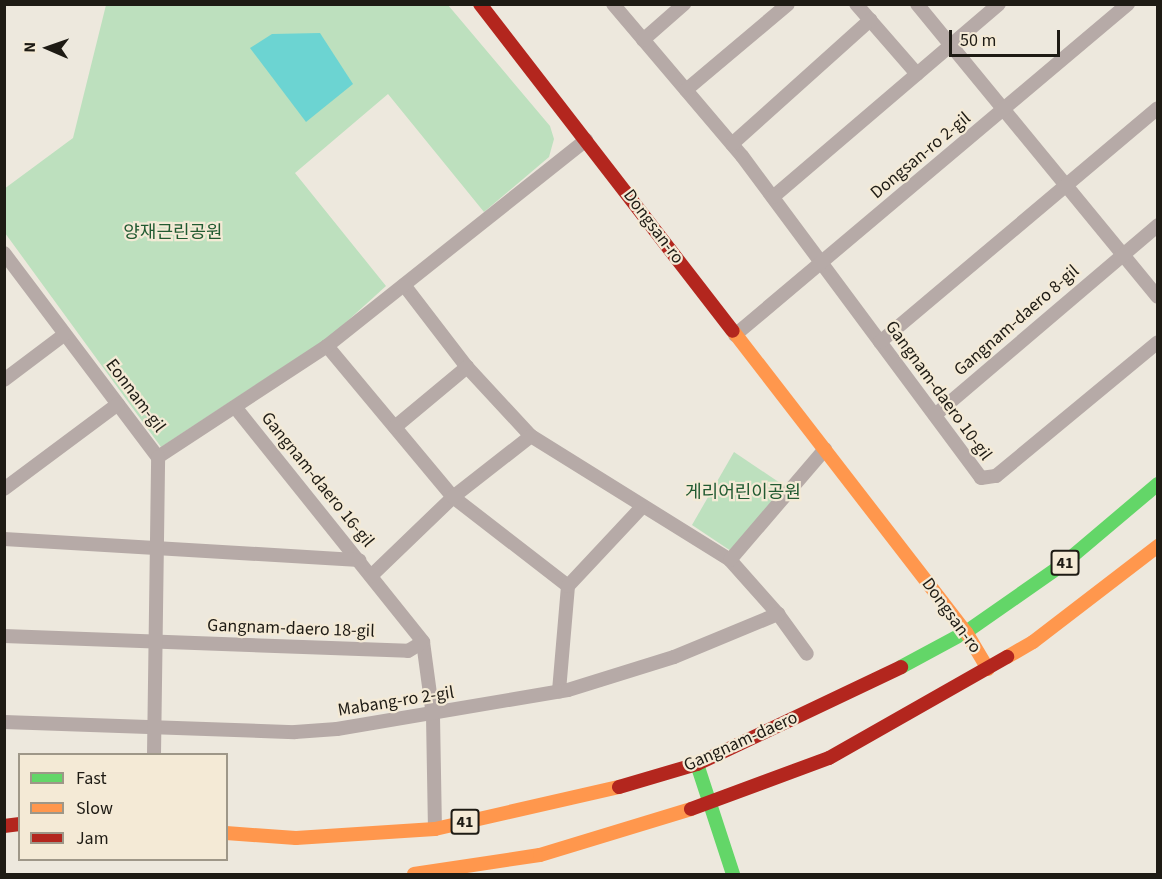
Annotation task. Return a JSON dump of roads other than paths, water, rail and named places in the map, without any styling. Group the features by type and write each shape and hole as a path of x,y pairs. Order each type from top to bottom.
{"main road":[{"name":"Dongsan-ro","path":"480,4 966,632 988,669"},
{"name":"Gangnam-daero","path":"228,833 297,838 435,829 632,784 697,764 891,674 966,632 1062,566 1158,484"},
{"name":"41","path":"414,874 540,855 710,802 829,758 1033,642 1158,546"},
{"path":"697,764 733,874"}],"street":[{"name":"Gangnam-daero 10-gil","path":"613,4 732,144 981,478 996,476 1158,342"},
{"path":"643,40 684,4"},
{"path":"686,90 788,4"},
{"path":"856,4 917,74"},
{"path":"917,4 1158,297"},
{"name":"Dongsan-ro 2-gil","path":"735,335 1005,110 1128,4"},
{"path":"773,197 951,46 991,7"},
{"path":"732,144 870,20"},
{"path":"880,342 1158,108"},
{"name":"Eonnam-gil","path":"6,257 158,457 327,346 586,140"},
{"name":"Gangnam-daero 8-gil","path":"935,415 1158,225"},
{"path":"404,285 467,367 531,436 730,560 778,614 807,654"},
{"path":"4,380 65,334"},
{"path":"327,346 453,497 568,586"},
{"path":"395,427 467,367"},
{"path":"4,489 118,404"},
{"name":"Gangnam-daero 16-gil","path":"235,407 423,642"},
{"name":"Gangnam-daero 16-gil","path":"371,576 453,497 531,436"},
{"path":"730,560 825,449"},
{"path":"154,753 158,457"},
{"path":"559,692 568,586 642,507"},
{"path":"4,539 359,560"},
{"name":"Mabang-ro 2-gil","path":"4,722 295,732 433,716 559,692 674,657 778,614"},
{"name":"Gangnam-daero 18-gil","path":"4,636 408,651 423,642"},
{"path":"423,642 433,716 435,829"}],"water":[{"path":"320,33 353,84 306,122 250,48 272,34"}],"park label":[{"name":"양재근린공원","path":"173,233"},
{"name":"게리어린이공원","path":"743,493"}]}
